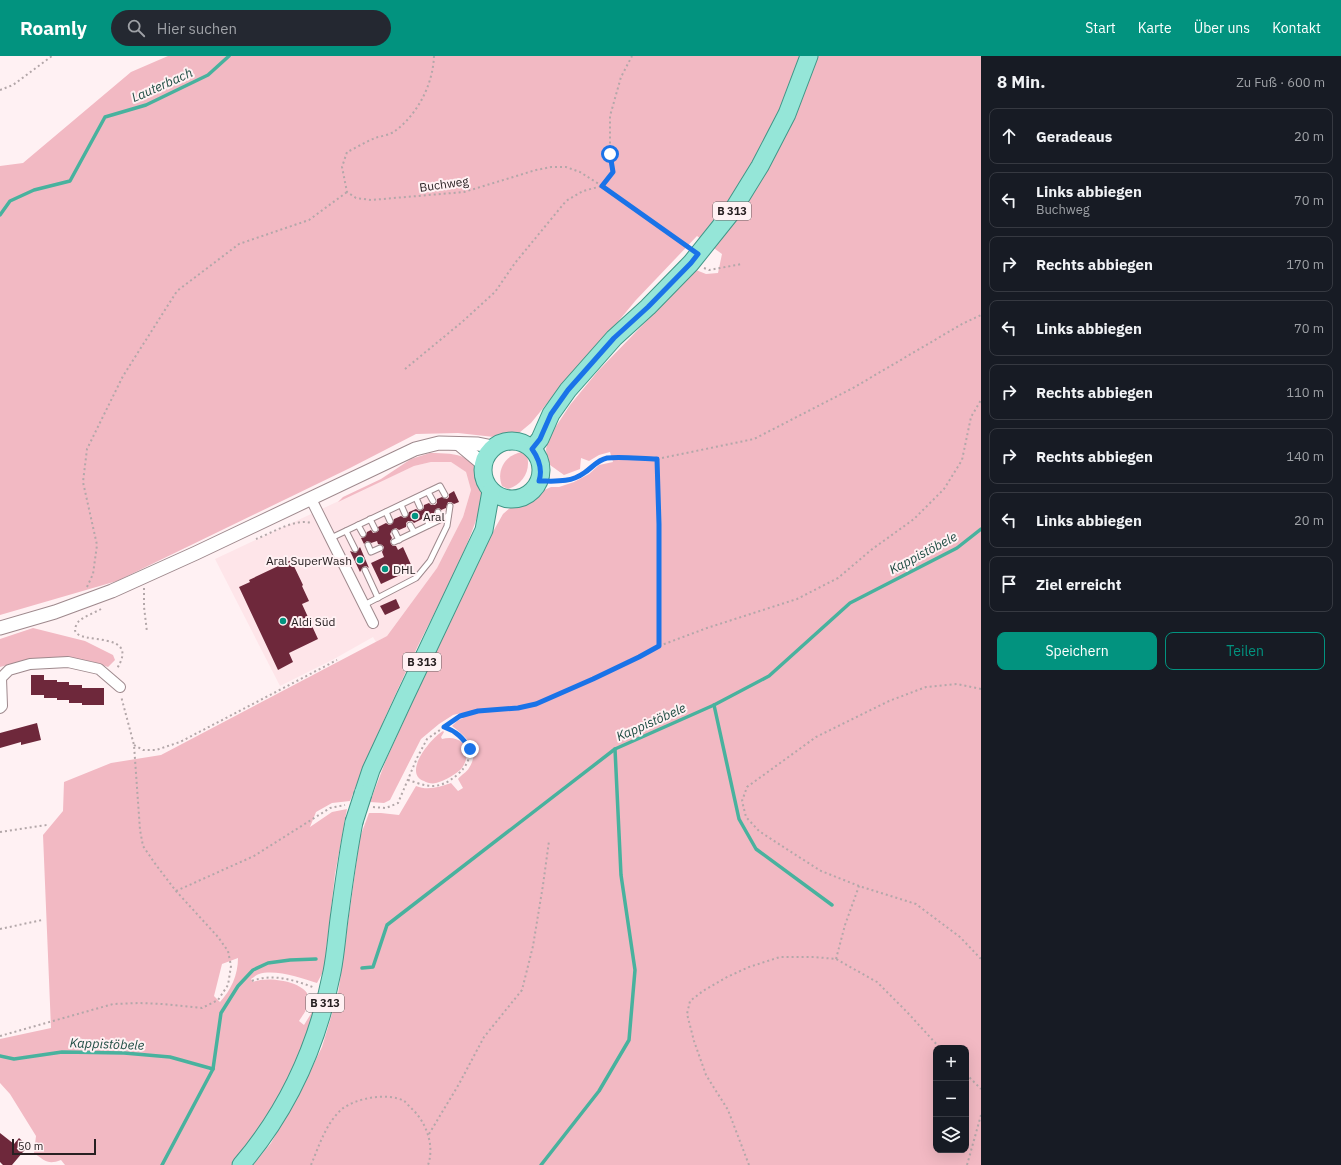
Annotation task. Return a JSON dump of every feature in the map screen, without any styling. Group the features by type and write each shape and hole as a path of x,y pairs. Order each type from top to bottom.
{"main road":[{"name":"B 313","path":"527,446 540,439 551,414 568,390 614,338 648,307 695,259 731,213 760,166 787,114 809,56"},
{"path":"512,441 527,446 538,457 541,467 539,481 530,493 521,498 512,499 497,496 491,491 483,474 483,464 487,455 494,447 502,443 512,441"},
{"name":"B 313","path":"241,1165 273,1122 295,1084 312,1045 322,1015 332,971 346,863 354,822 362,802 371,770 484,530 491,491"},
{"name":"B 313","path":"484,530 512,499"}],"street":[{"path":"0,628 141,585 311,499 416,449 439,443 478,444 494,447"},
{"path":"459,444 483,464"},
{"path":"311,499 374,623"},
{"path":"0,708 2,706 1,678 9,670 30,664 68,662 99,669 120,688"}],"lane":[{"path":"331,538 440,486 445,495"},
{"path":"428,492 433,501"},
{"path":"416,498 420,507"},
{"path":"401,505 405,514"},
{"path":"364,604 416,578 430,561 447,526 450,506"},
{"path":"386,512 390,521"},
{"path":"438,512 441,519"},
{"path":"395,532 396,541 448,516"},
{"path":"426,518 429,525"},
{"path":"370,519 375,528"},
{"path":"358,525 362,534"},
{"path":"410,525 414,532"},
{"path":"346,531 355,549"},
{"path":"368,545 371,552 380,548"},
{"path":"365,570 378,598"}],"path":[{"path":"0,90 13,85 52,56"},
{"path":"79,604 93,574 97,545 83,482 87,449 123,376 176,291 239,244 309,220 347,192 342,167 347,152 374,139 394,132 414,114 427,90 434,67 434,56"},
{"path":"405,369 462,322 495,292 529,245 566,201 583,191 602,186 613,172 610,154 610,116 621,77 632,56"},
{"name":"Buchweg","path":"347,192 356,198 371,200 464,192 536,170 551,167 566,167 580,172 602,186 709,270 742,264"},
{"path":"539,481 560,482 571,480 584,473 595,463 606,458 657,459 754,439 853,388 962,324 981,315"},
{"path":"176,891 254,856 330,808 362,802 386,808 398,803 417,758 427,739 460,716 478,711 518,708 536,704 593,679 659,646 707,628 797,599 838,578 871,550 914,519 944,489 962,460 971,417 981,400"},
{"path":"657,459 659,524 659,646"},
{"path":"256,539 297,522 305,521 314,523"},
{"path":"141,585 147,632"},
{"path":"106,606 80,621 75,629 76,633 82,636 115,643 121,649 123,654 120,664 110,679"},
{"path":"134,745 143,750 156,750 180,742 337,660"},
{"path":"981,689 957,684 926,687 890,701 816,737 747,787 742,801 746,817 759,831 821,871 859,886 916,904 960,937 981,959"},
{"path":"0,1036 113,1004 162,1004 202,1008 218,1000 228,985 231,966 228,951 218,937 176,891 143,846 140,830 134,745 120,688"},
{"path":"408,780 432,786 449,782 465,768 470,758 470,749 464,738 444,727"},
{"path":"0,832 47,825"},
{"path":"428,1134 459,1084 484,1037 522,990 533,946 549,841"},
{"path":"836,960 845,925 859,886"},
{"path":"0,929 42,920"},
{"path":"749,1165 728,1110 706,1075 694,1041 687,1014 690,1001 704,991 727,977 749,967 780,957 814,957 836,960 876,982 907,1012 937,1045"},
{"path":"252,981 268,977 298,982 327,993"},
{"path":"969,1077 981,1089"},
{"path":"311,1165 324,1134 332,1121 343,1109 358,1101 385,1096 404,1101 418,1114 428,1134 430,1158 428,1165"},
{"path":"967,1165 981,1115"}],"shaded area":[{"path":"168,56 981,56 981,1165 253,1165 271,1143 303,1086 322,1047 338,994 360,837 369,813 399,815 416,786 429,788 451,783 458,791 463,788 458,779 468,769 472,761 473,749 467,739 452,726 463,718 461,713 453,715 439,724 421,739 390,800 384,803 370,802 386,760 481,553 503,514 511,507 532,500 542,491 551,487 559,487 574,482 589,474 599,465 613,462 610,452 599,455 589,461 581,458 580,469 564,475 550,465 547,458 546,449 549,437 570,405 598,371 696,270 706,274 718,273 722,254 697,236 636,300 602,341 571,374 531,423 519,433 494,437 458,433 416,434 350,468 117,581 0,615 0,166 23,163 131,72"},
{"path":"522,452 527,455 527,471 525,476 518,484 508,489 502,486 500,480 501,469 503,464 511,456"},
{"path":"430,453 458,455 465,458 471,462 480,477 483,498 463,553 393,699 350,801 332,803 316,812 310,827 332,812 347,809 335,874 324,970 317,983 280,973 259,974 251,979 253,982 259,980 285,981 301,987 306,992 309,1001 306,1010 299,1021 304,1025 312,1012 314,1013 296,1063 281,1095 258,1132 232,1165 65,1165 61,1160 50,1162 44,1160 34,1153 36,1136 10,1094 0,1083 0,1039 51,1028 43,835 63,811 64,782 111,763 161,755 387,636 437,568 463,517 471,490 466,472 451,462 431,462 414,466 338,502 343,497 381,479 411,459","holes":["238,958 238,964 233,982 220,1002 214,996 222,964"]},
{"path":"431,462 451,462 466,472 471,490 463,517 437,568 387,636 376,642 373,637 334,659 280,686 215,559 414,466"},
{"path":"33,628 85,641 113,655 115,660 108,667 90,661 49,661 19,662 0,667 0,639"},
{"path":"443,731 444,732 441,737 442,739 449,738 460,741 464,745 467,755 460,770 443,781 428,783 418,777 416,771 417,764 426,748"}],"building":[{"path":"454,491 459,502 454,504 448,502 446,508 441,510 439,508 436,509 434,513 430,515 424,513 422,519 414,523 412,521 408,521 406,523 406,527 399,530 396,528 392,530 390,534 392,538 390,541 391,544 396,546 398,550 403,547 413,569 381,584 371,563 384,557 382,552 384,547 378,544 377,541 371,543 367,541 364,544 361,538 365,537 367,532 371,530 373,533 377,532 379,530 378,527 386,523 389,525 392,524 394,519 401,516 404,518 407,517 409,512 416,509 419,511 422,510 424,505 429,503 431,505 435,505 437,503 437,499 442,497 447,499 449,494"},
{"name":"Aral SuperWash","path":"360,547 369,568 366,566 363,567 360,572 350,551 356,553"},
{"name":"Aldi Süd","path":"291,560 309,601 302,604 318,639 289,653 293,662 278,670 239,587 250,582 249,580"},
{"path":"396,599 400,608 385,615 380,606"},
{"path":"31,675 44,675 44,680 69,682 69,685 82,685 82,688 104,688 104,705 82,705 82,703 69,703 69,700 44,698 44,695 31,695"},
{"path":"37,723 41,740 21,745 21,742 0,748 0,733"},
{"path":"0,1133 14,1144 19,1138 28,1146 12,1165 3,1165 0,1162"}],"waterway":[{"name":"Lauterbach","path":"0,215 10,201 34,190 70,181 105,117 146,105 208,75 229,56"},
{"name":"Kappistöbele","path":"362,968 373,967 387,925 615,749 714,705 769,676 850,603 957,548 981,529"},
{"path":"714,705 739,819 756,849 832,905"},
{"path":"541,1165 599,1091 629,1040 635,970 621,875 615,749"},
{"name":"Kappistöbele","path":"162,1165 213,1069 221,1013 238,986 253,970 268,963 316,959"},
{"name":"Kappistöbele","path":"0,1056 14,1059 62,1052 124,1053 170,1057 213,1069"}],"place":[{"name":"Aral","path":"415,516"},
{"name":"Aral SuperWash","path":"360,560"},
{"name":"DHL","path":"385,569"},
{"name":"Aldi Süd","path":"283,621"}],"route":[{"path":"470,749 464,738 444,727 460,716 478,711 518,708 536,704 593,679 659,646 659,524 657,459 606,458 595,463 584,473 571,480 560,482 539,481 541,467 538,457 532,449 540,439 551,414 568,390 614,338 648,307 698,254 602,186 613,172 610,154"}]}
